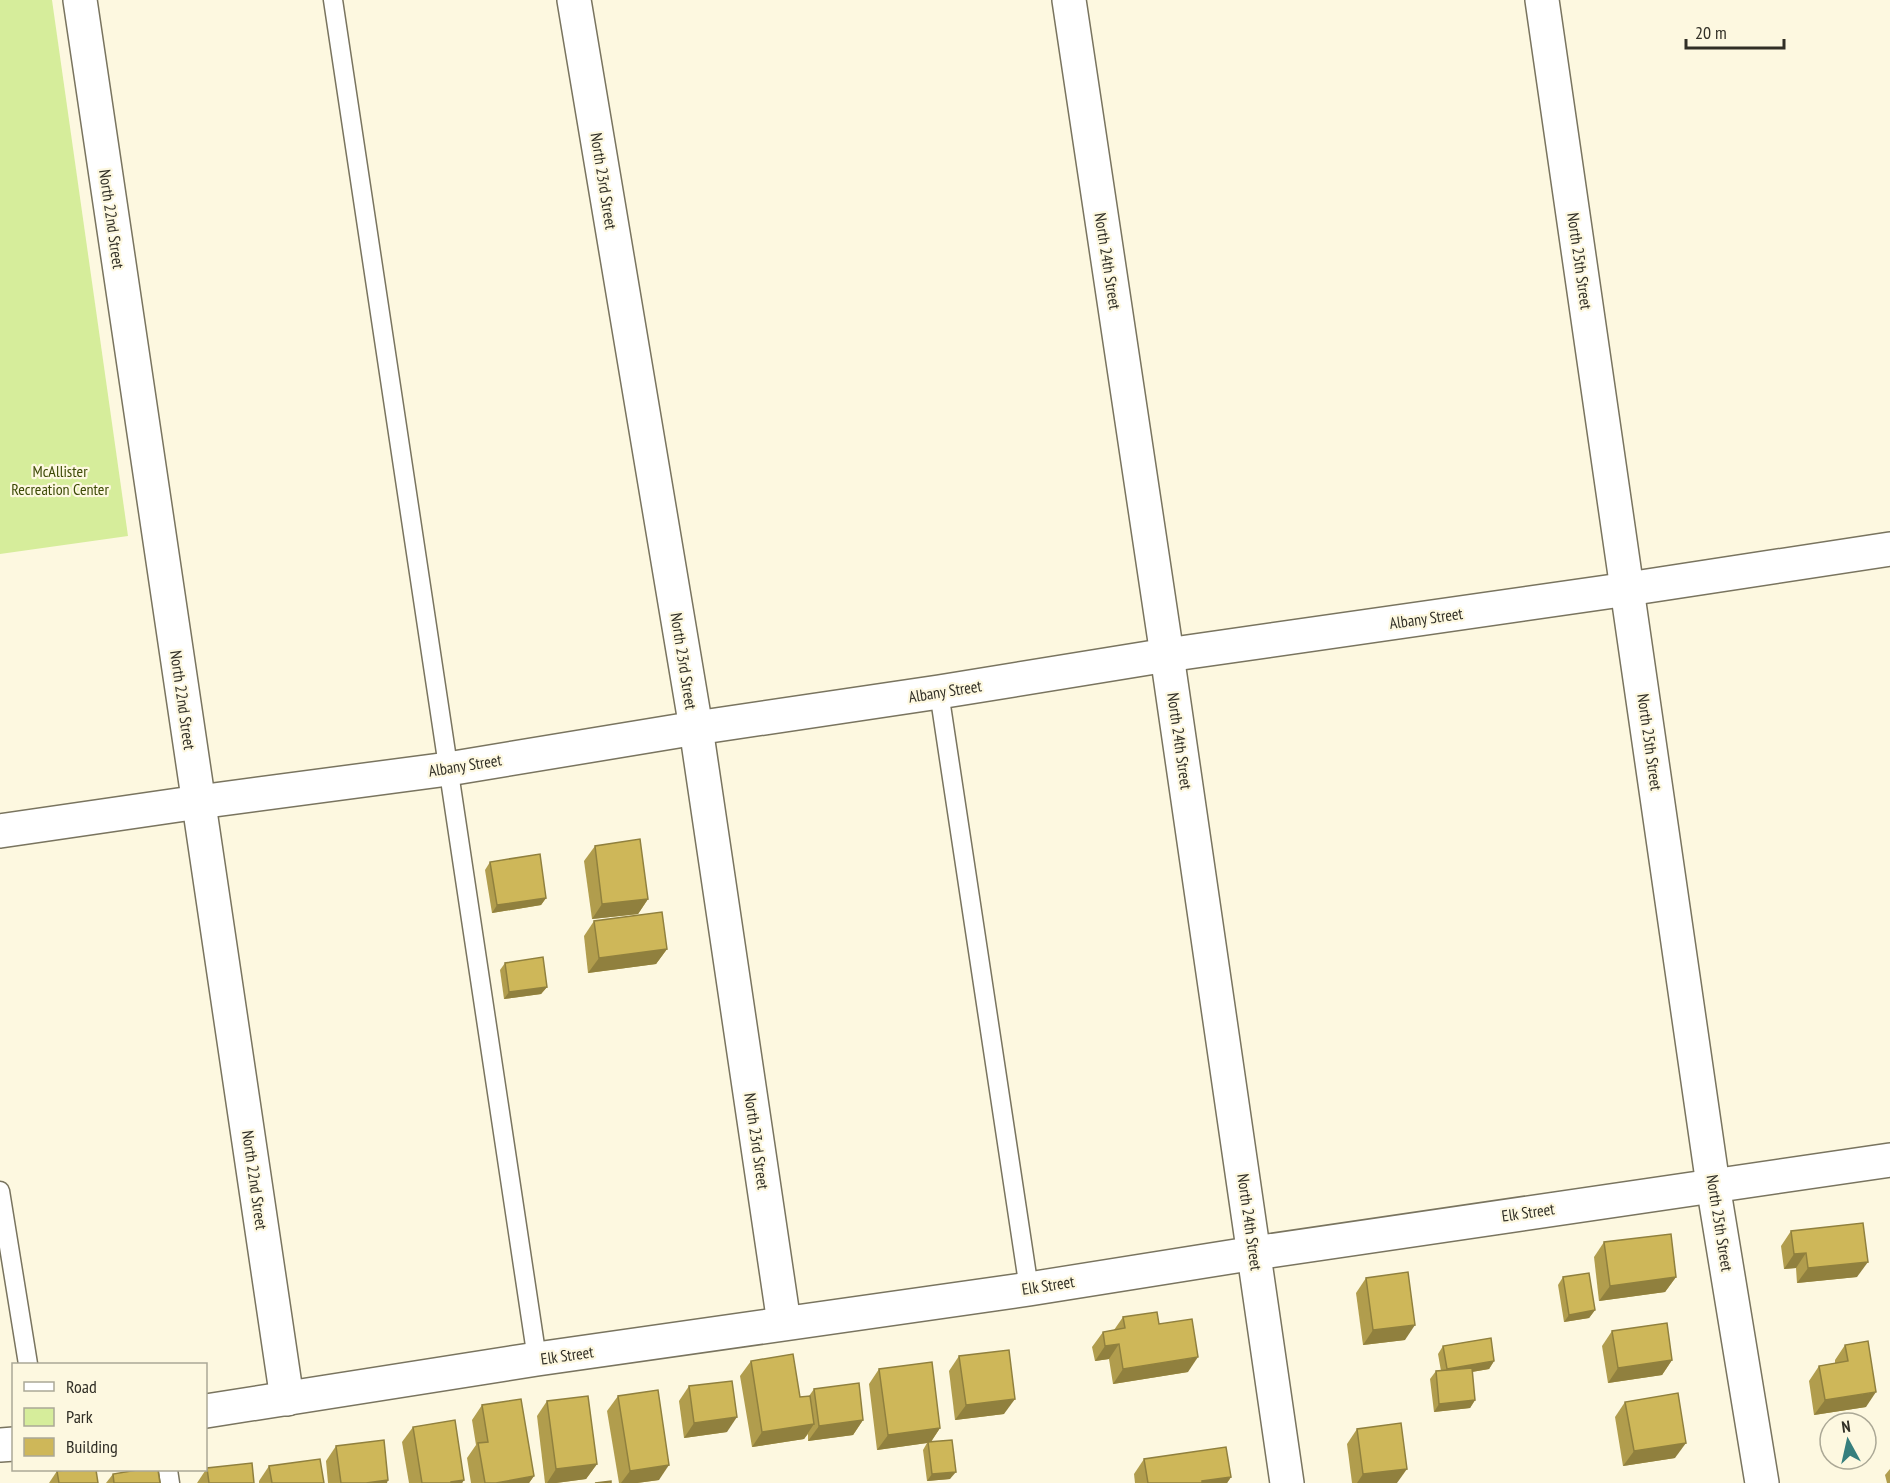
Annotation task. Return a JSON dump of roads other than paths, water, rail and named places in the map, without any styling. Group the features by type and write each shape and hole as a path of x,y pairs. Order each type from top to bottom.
{"street":[{"name":"North 22nd Street","path":"80,0 287,1399"},
{"name":"North 23rd Street","path":"574,0 696,728 784,1323"},
{"name":"North 24th Street","path":"1069,0 1287,1483"},
{"name":"North 25th Street","path":"1542,0 1713,1185 1762,1483"},
{"name":"Albany Street","path":"0,831 198,801 448,769 1167,655 1890,549"},
{"name":"Elk Street","path":"207,1411 537,1359 1890,1160"}],"lane":[{"path":"333,0 537,1359"},
{"path":"939,692 1029,1288"},
{"path":"0,1191 28,1363"}],"park label":[{"name":"McAllister Recreation Center","path":"60,480"}]}
